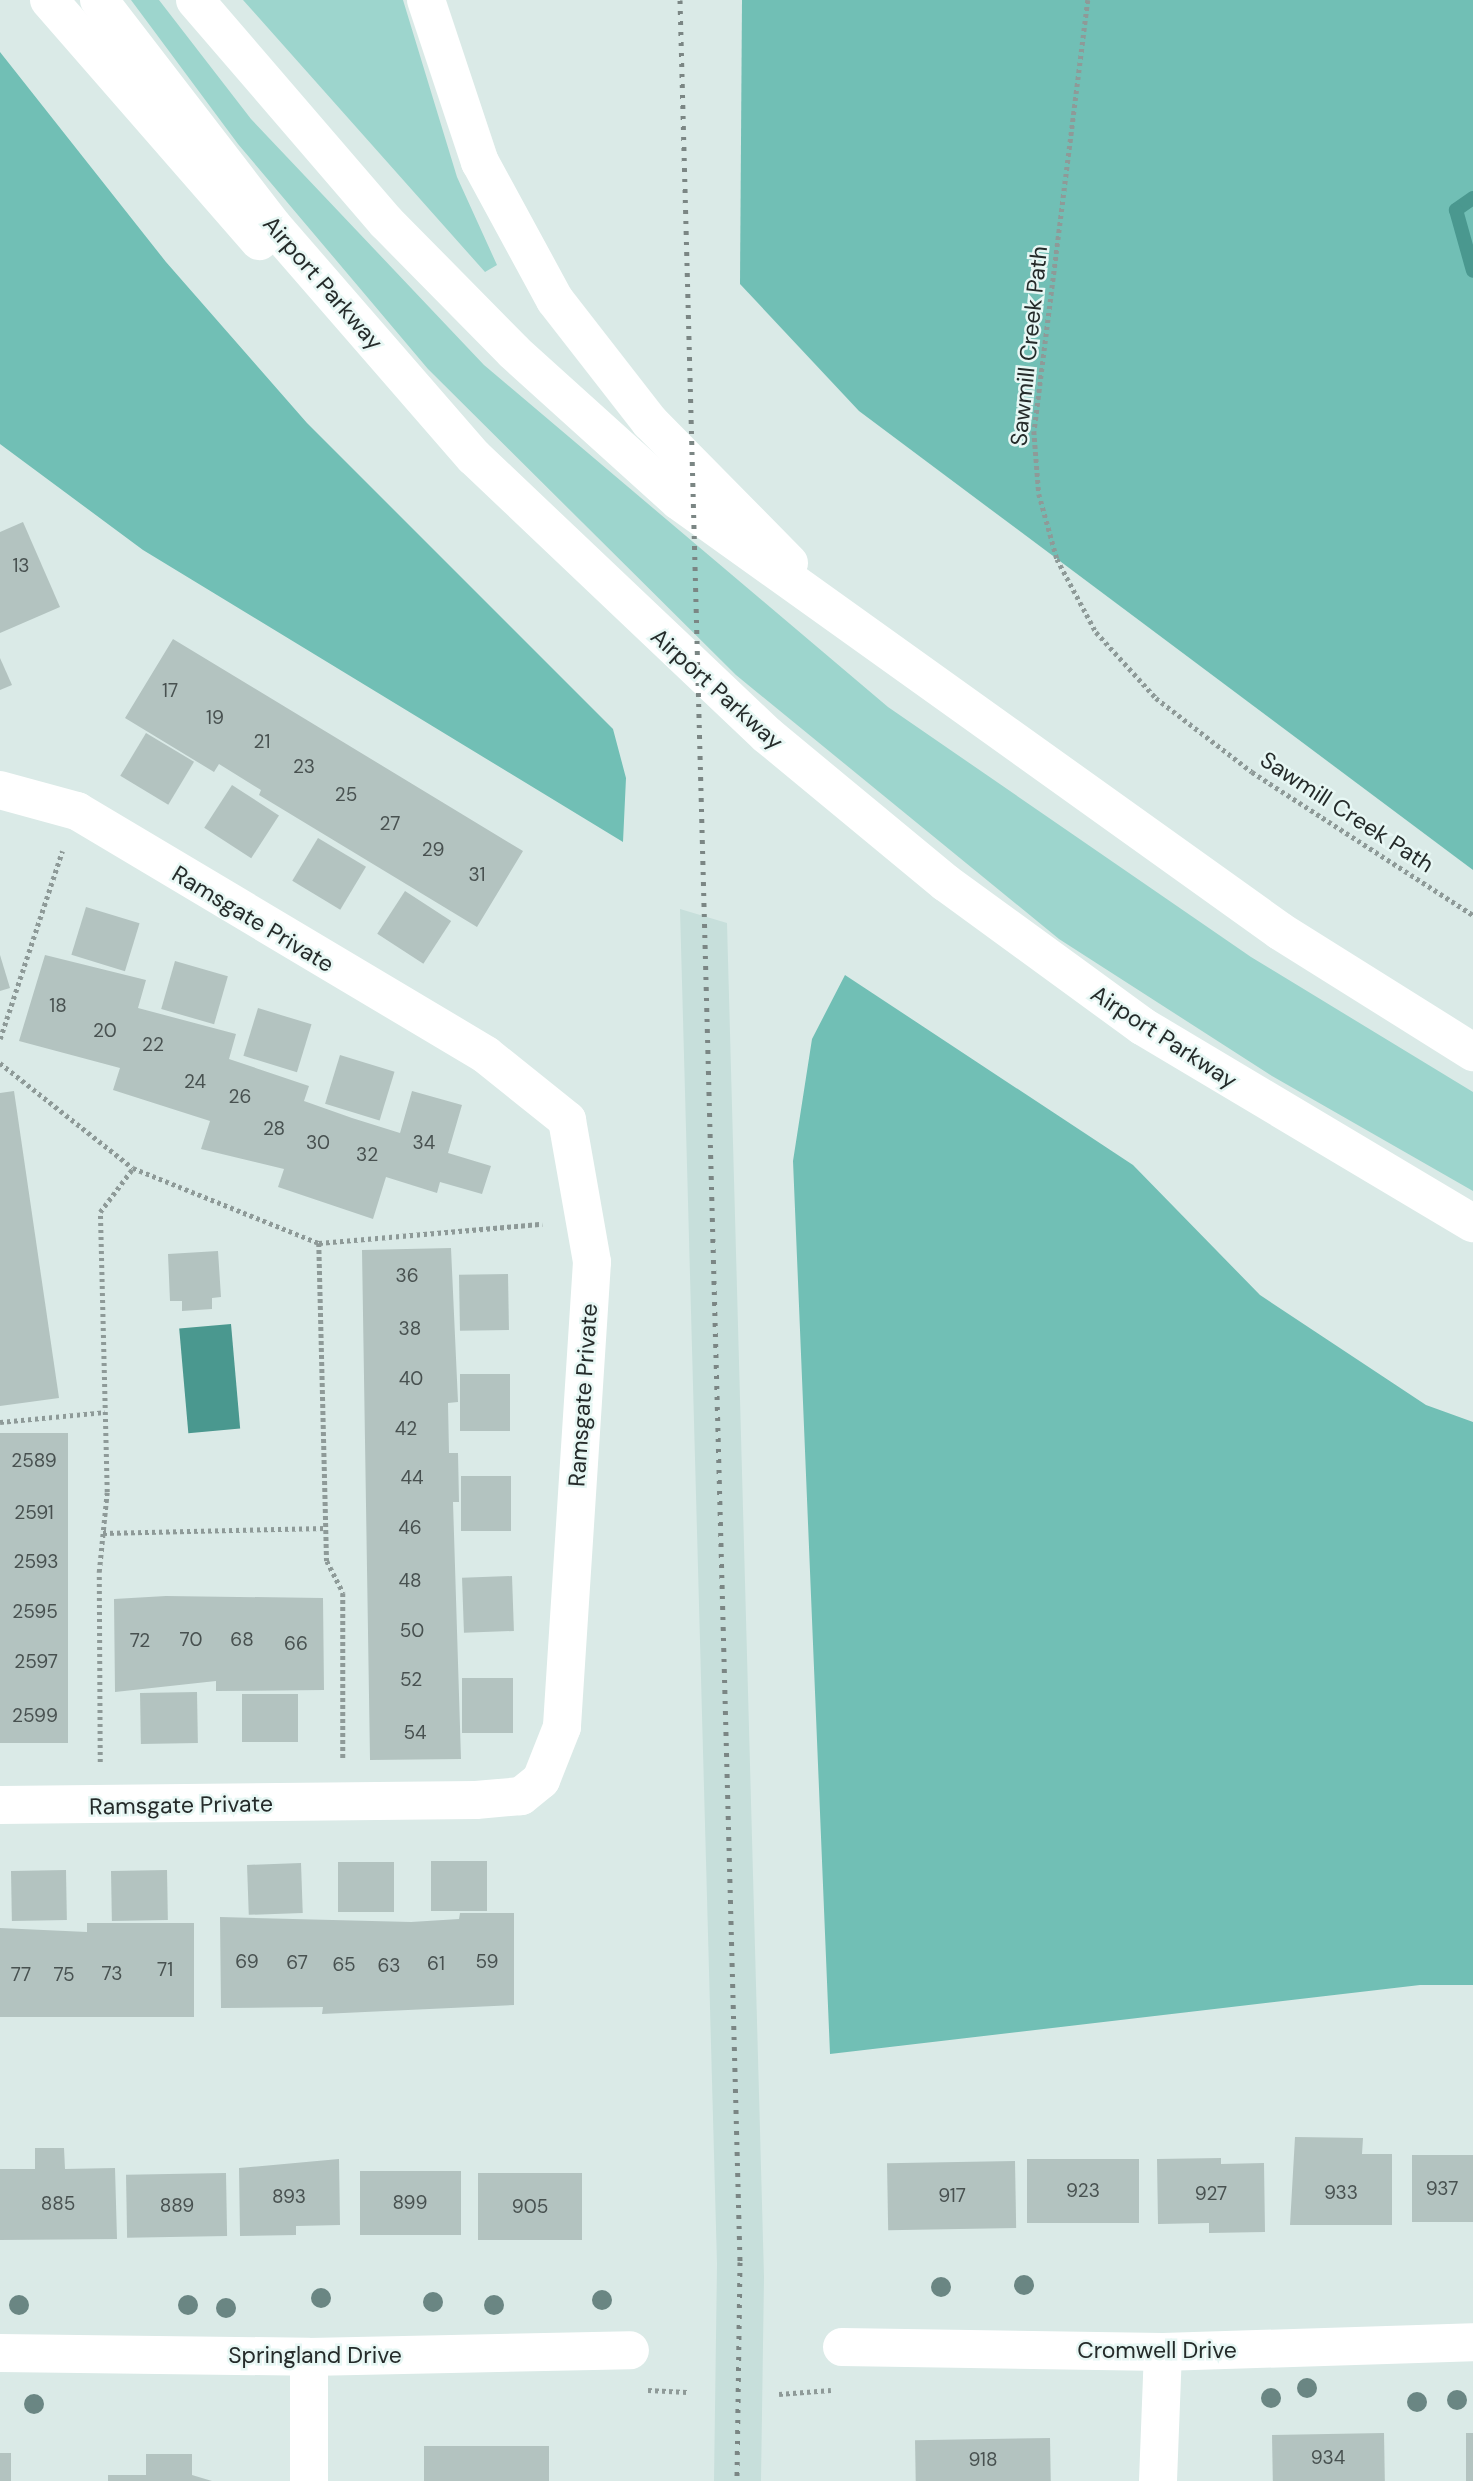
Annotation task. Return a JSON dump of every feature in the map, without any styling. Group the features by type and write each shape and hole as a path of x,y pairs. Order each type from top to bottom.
{"main road":[{"path":"49,0 225,208 436,414"},
{"name":"Airport Parkway","path":"99,0 274,226 436,414 619,600 936,875 1142,1026 1473,1223"},
{"path":"195,0 308,137 514,352 679,501 750,557 832,607 1280,931 1473,1052"},
{"path":"426,0 480,162 555,300 650,422 832,607"},
{"name":"Ramsgate Private","path":"0,790 77,811 486,1055 567,1120 592,1262 562,1727 541,1780 521,1796 100,1808 0,1805"},
{"name":"Cromwell Drive","path":"842,2347 1163,2352 1473,2342"},
{"name":"Springland Drive","path":"0,2353 309,2357 630,2350"},
{"path":"1158,2481 1163,2352"},
{"path":"309,2357 309,2481"}],"path":[{"name":"Sawmill Creek Path","path":"1087,0 1034,431 1040,494 1057,559 1096,632 1156,698 1252,772 1473,915"},
{"path":"0,1039 35,921 77,811"},
{"path":"0,1063 133,1168 319,1243 584,1220"},
{"path":"100,1808 105,1412 100,1212 133,1168"},
{"path":"319,1243 327,1561 343,1593 343,1801"},
{"path":"0,1422 105,1412"},
{"path":"103,1533 326,1528"}],"shaded area":[{"path":"131,0 159,0 251,119 484,365 888,707 1251,957 1473,1092 1473,1191 1272,1076 1059,939 736,675 428,369 238,144"},
{"path":"243,0 403,0 457,177 497,265 485,272"},
{"path":"742,0 1473,0 1473,870 859,411 740,284"},
{"path":"0,52 166,262 307,423 613,729 626,778 623,842 143,550 0,444"},
{"path":"680,909 727,923 764,2277 761,2481 714,2481 717,2264"},
{"path":"845,975 1133,1165 1260,1295 1426,1405 1473,1422 1473,1985 1420,1985 830,2054 793,1161 812,1039"},
{"path":"231,1324 240,1429 188,1433 179,1329"}],"building":[{"path":"23,522 60,607 0,633 0,532"},
{"path":"173,639 523,851 477,927 259,795 261,790 219,764 214,772 125,718"},
{"path":"0,658 12,685 0,690"},
{"path":"146,733 194,762 168,805 120,776"},
{"path":"232,785 279,815 251,858 204,828"},
{"path":"318,838 366,867 340,910 292,881"},
{"path":"405,891 451,921 423,964 377,934"},
{"path":"86,907 140,923 125,971 71,955"},
{"path":"0,955 10,988 0,991"},
{"path":"45,955 146,980 138,1008 236,1034 229,1059 309,1086 304,1101 400,1133 412,1091 462,1105 448,1153 491,1166 482,1194 440,1182 437,1193 386,1177 373,1219 278,1187 284,1169 201,1149 210,1121 113,1090 120,1068 19,1041"},
{"path":"175,961 228,976 214,1024 161,1009"},
{"path":"258,1008 312,1024 297,1072 243,1056"},
{"path":"340,1055 395,1072 380,1120 325,1104"},
{"path":"14,1091 59,1398 0,1406 0,1093"},
{"path":"451,1248 458,1402 448,1403 449,1453 458,1453 459,1502 453,1502 461,1759 370,1760 362,1250"},
{"path":"218,1251 221,1297 212,1298 212,1309 182,1311 182,1301 170,1301 168,1254"},
{"path":"508,1274 509,1330 460,1331 459,1275"},
{"path":"460,1374 510,1374 510,1431 460,1431"},
{"path":"0,1433 68,1433 68,1743 0,1743"},
{"path":"461,1476 511,1476 511,1531 461,1531"},
{"path":"512,1576 514,1631 464,1633 462,1578"},
{"path":"166,1596 323,1598 324,1690 216,1691 216,1681 115,1692 114,1599"},
{"path":"462,1678 513,1678 513,1733 462,1733"},
{"path":"197,1692 198,1743 141,1744 140,1693"},
{"path":"242,1694 298,1694 298,1742 242,1742"},
{"path":"431,1861 487,1861 487,1911 431,1911"},
{"path":"338,1862 394,1862 394,1912 338,1912"},
{"path":"301,1863 303,1913 249,1915 247,1865"},
{"path":"66,1870 67,1920 12,1921 11,1871"},
{"path":"167,1870 168,1920 112,1921 111,1871"},
{"path":"460,1913 514,1913 514,2005 322,2014 323,2007 221,2008 220,1917 411,1922 459,1919"},
{"path":"87,1923 194,1923 194,2017 0,2017 0,1928 87,1932"},
{"path":"1295,2137 1363,2138 1362,2154 1392,2154 1392,2225 1290,2225"},
{"path":"35,2148 64,2148 65,2169 115,2168 117,2239 0,2240 0,2169 35,2169"},
{"path":"1412,2155 1473,2155 1473,2222 1412,2222"},
{"path":"1221,2158 1221,2164 1264,2163 1265,2232 1209,2233 1209,2223 1158,2224 1157,2159"},
{"path":"339,2159 340,2225 296,2226 296,2235 240,2236 239,2168"},
{"path":"1027,2159 1139,2159 1139,2223 1027,2223"},
{"path":"1015,2161 1016,2228 888,2230 887,2163"},
{"path":"360,2171 461,2171 461,2235 360,2235"},
{"path":"226,2173 227,2236 127,2238 126,2175"},
{"path":"478,2173 582,2173 582,2240 478,2240"},
{"path":"1384,2433 1385,2481 1273,2481 1272,2435"},
{"path":"1466,2433 1473,2433 1473,2481 1466,2481"},
{"path":"1050,2438 1051,2481 916,2481 915,2440"},
{"path":"424,2446 549,2446 549,2481 424,2481"},
{"path":"0,2453 11,2453 11,2481 0,2481"},
{"path":"146,2454 192,2454 192,2475 212,2481 108,2481 108,2475 146,2475"}],"waterway":[{"path":"1473,198 1456,210 1473,271"}],"railway":[{"path":"680,0 740,2262 737,2481"}]}
